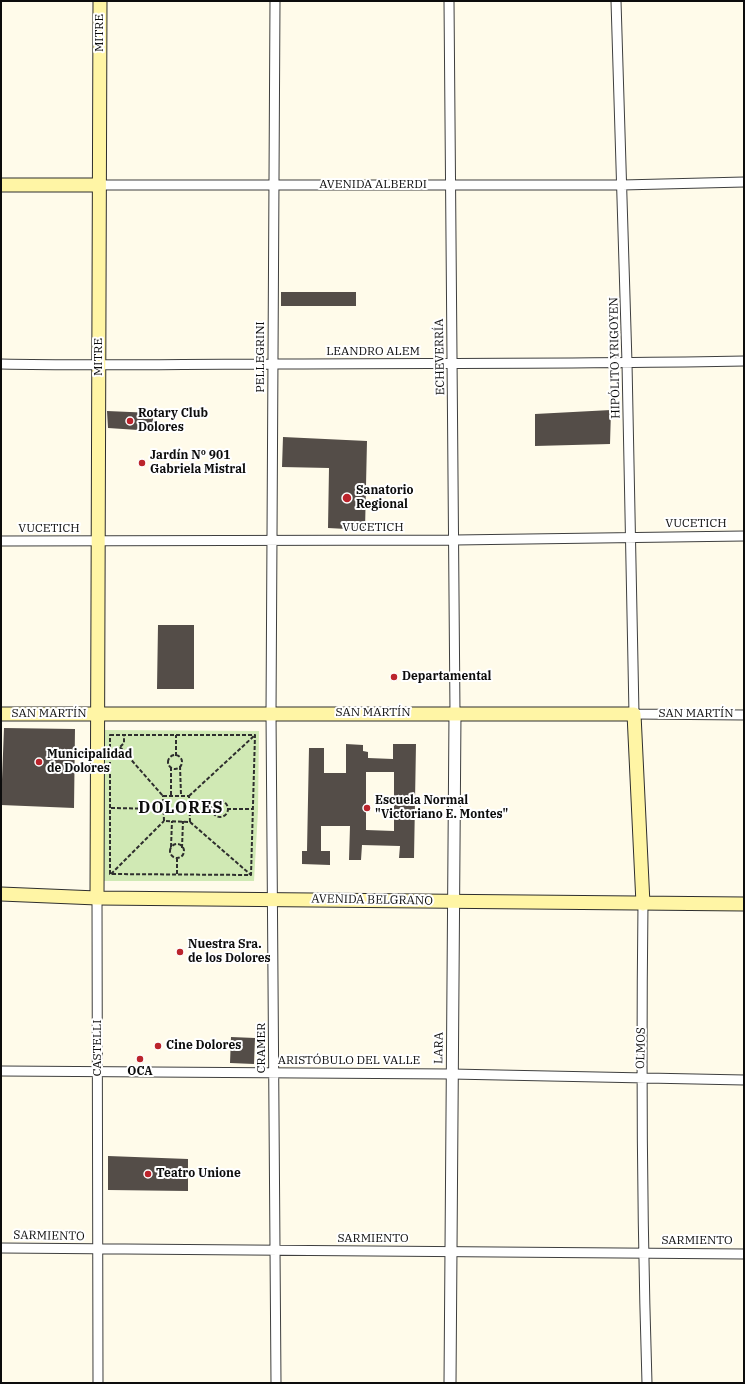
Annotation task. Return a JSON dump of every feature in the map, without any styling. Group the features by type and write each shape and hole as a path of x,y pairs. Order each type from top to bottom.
{"main road":[{"name":"MITRE","path":"97,714 99,542 98,366 100,1"},
{"name":"AVENIDA ALBERDI","path":"1,185 99,185"},
{"name":"SAN MARTÍN","path":"1,714 634,714"},
{"name":"CASTELLI","path":"97,714 97,898"},
{"name":"OLMOS","path":"634,714 643,904"},
{"name":"AVENIDA BELGRANO","path":"1,894 97,898 744,904"}],"street":[{"name":"PELLEGRINI","path":"272,713 275,1"},
{"name":"ECHEVERRÍA","path":"449,1 455,540 455,713"},
{"name":"HIPÓLITO YRIGOYEN","path":"616,1 627,363 634,714"},
{"name":"AVENIDA ALBERDI","path":"99,185 622,184 744,182"},
{"name":"LEANDRO ALEM","path":"1,364 98,366 273,364 452,365 744,361"},
{"name":"VUCETICH","path":"1,541 99,542 455,540 744,536"},
{"name":"CRAMER","path":"272,713 276,1383"},
{"name":"LARA","path":"450,1383 451,1074 455,713"},
{"name":"SAN MARTÍN","path":"634,714 744,715"},
{"name":"CASTELLI","path":"97,898 98,1383"},
{"name":"OLMOS","path":"643,904 641,1078 642,1253 647,1383"},
{"name":"ARISTÓBULO DEL VALLE","path":"1,1071 451,1074 744,1080"},
{"name":"SARMIENTO","path":"1,1248 744,1254"}],"path":[{"path":"110,874 110,735 255,735"},
{"path":"110,751 116,751 124,743 124,735"},
{"path":"176,735 176,756"},
{"path":"190,822 189,796 255,735"},
{"path":"251,875 255,735"},
{"path":"120,747 163,796 164,821"},
{"path":"176,756 181,760 180,795"},
{"path":"171,796 171,768 169,760 176,756"},
{"path":"171,768 177,769 180,766"},
{"path":"163,796 189,796"},
{"path":"222,801 227,809 226,814 219,817 213,813 212,809 214,803 222,801"},
{"path":"110,808 163,809"},
{"path":"189,810 212,809"},
{"path":"227,809 253,809"},
{"path":"110,874 164,821 183,821 190,822 251,875"},
{"path":"172,821 170,854 177,858"},
{"path":"177,858 182,854 183,821"},
{"path":"171,848 177,845 182,848"},
{"path":"177,858 177,874"},
{"path":"110,874 251,875"}],"green space":[{"path":"104,730 259,731 258,811 254,881 103,881"}],"building":[{"path":"281,292 356,292 356,306 281,306"},
{"path":"611,410 610,444 535,446 535,414"},
{"name":"Rotary Club Dolores","path":"107,411 153,413 153,431 108,428"},
{"name":"Sanatorio Regional","path":"283,437 367,441 365,530 328,528 329,468 282,467"},
{"path":"158,625 194,625 194,689 157,689"},
{"name":"Municipalidad de Dolores","path":"4,728 75,729 74,808 1,805"},
{"path":"346,744 363,745 363,751 368,752 368,758 393,759 393,744 416,744 414,858 399,858 400,846 362,845 361,860 349,860 350,826 321,826 321,851 330,851 330,865 302,864 302,851 307,851 309,748 324,748 324,773 346,773","holes":["366,772 394,772 394,831 366,830"]},
{"path":"231,1037 255,1038 254,1064 230,1063"},
{"name":"Teatro Unione","path":"108,1156 188,1159 188,1191 108,1190"}],"place":[{"name":"Rotary Club Dolores","path":"130,421"},
{"name":"Jardín Nº 901 Gabriela Mistral","path":"142,463"},
{"name":"Sanatorio Regional","path":"347,498"},
{"name":"Departamental","path":"394,677"},
{"name":"Municipalidad de Dolores","path":"39,762"},
{"name":"Escuela Normal \"Victoriano E. Montes\"","path":"367,808"},
{"name":"Nuestra Sra. de los Dolores","path":"180,952"},
{"name":"Cine Dolores","path":"158,1046"},
{"name":"OCA","path":"140,1059"},
{"name":"Teatro Unione","path":"148,1174"}],"district":[{"name":"DOLORES","path":"181,808"}]}
